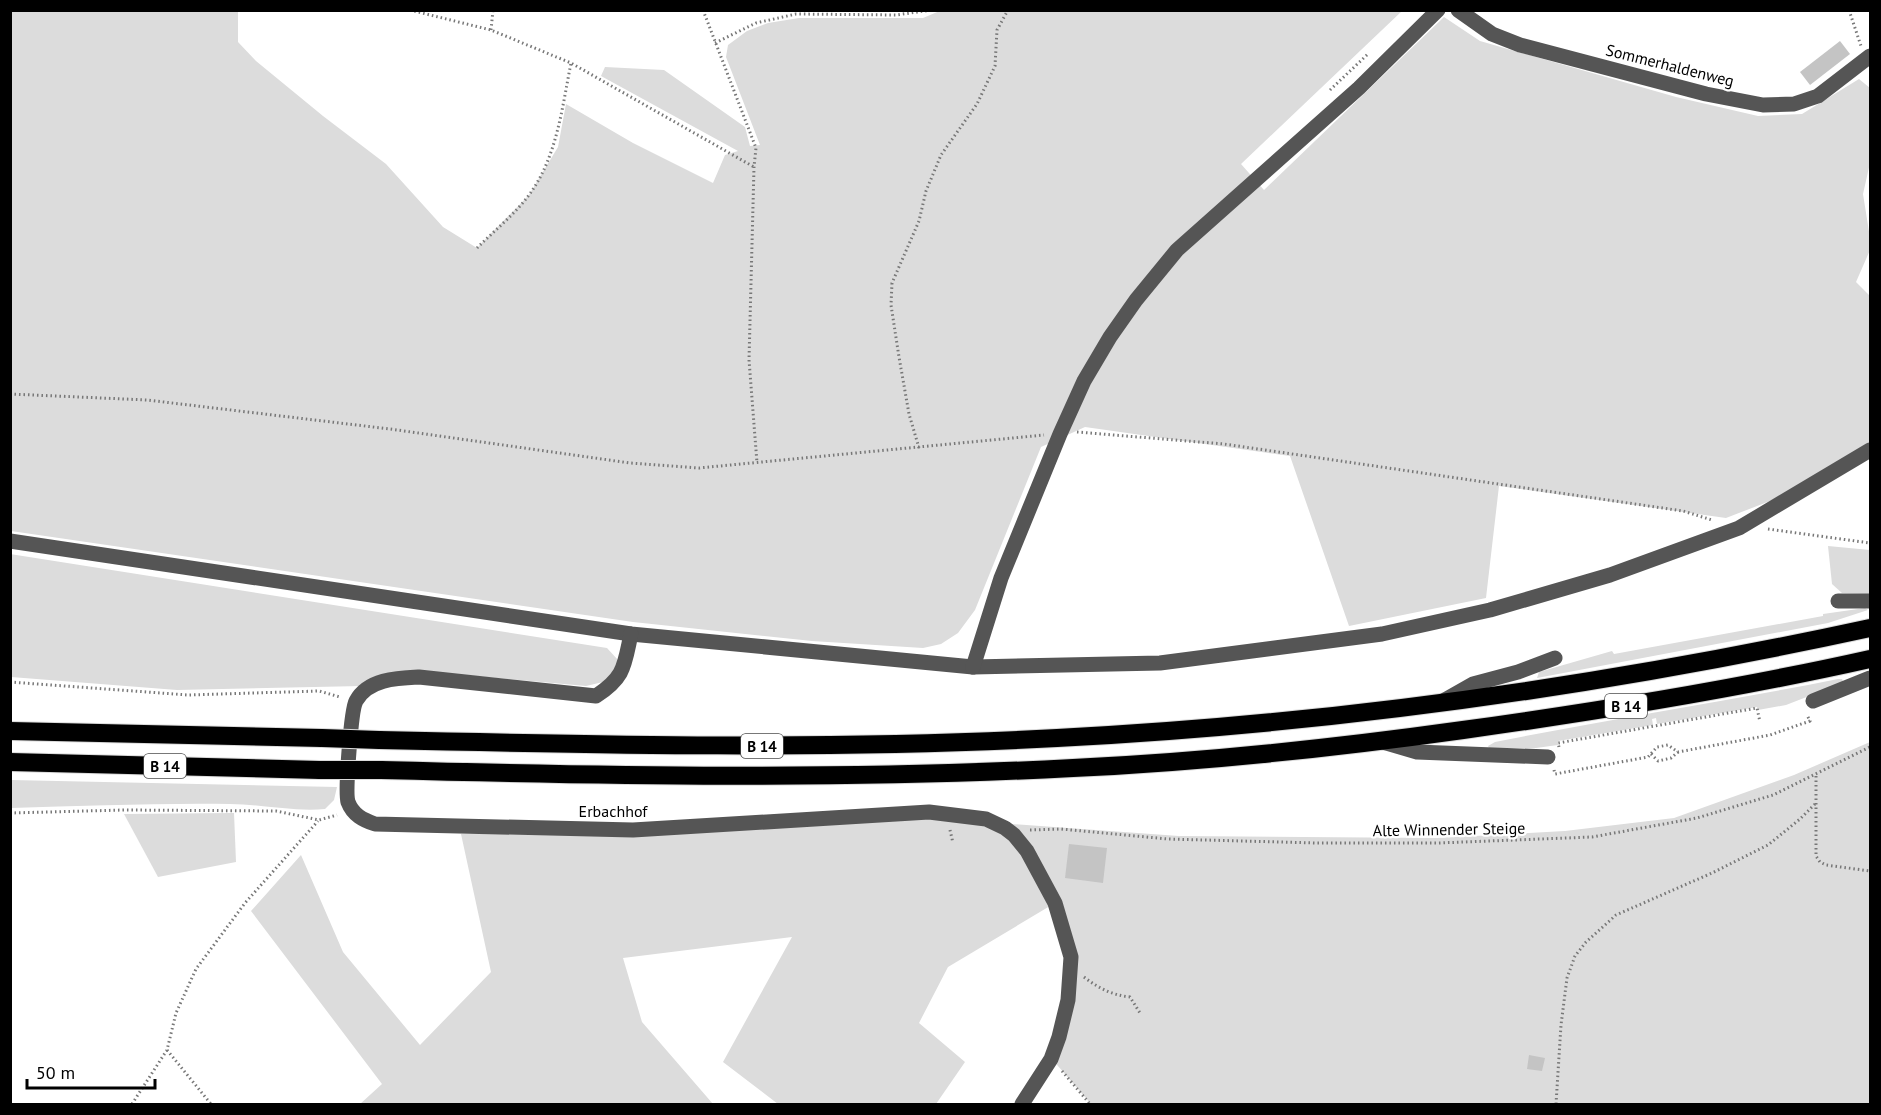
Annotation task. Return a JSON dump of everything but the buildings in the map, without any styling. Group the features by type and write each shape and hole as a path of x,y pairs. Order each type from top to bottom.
{"highway":[{"name":"B 14","path":"10,731 742,746 1058,738 1269,722 1441,703 1662,669 1870,628"},
{"name":"B 14","path":"10,762 546,775 724,776 989,772 1186,761 1380,741 1547,719 1671,699 1870,659"}],"street":[{"path":"973,668 1001,578 1060,434 1084,381 1110,337 1136,300 1177,250 1359,88 1438,10"},
{"name":"Sommerhaldenweg","path":"1458,10 1492,34 1520,45 1706,94 1763,105 1794,104 1818,96 1869,60"},
{"path":"10,541 631,634 973,668 1160,663 1382,634 1490,610 1610,575 1739,528 1870,450"},
{"path":"1838,601 1870,601"},
{"path":"353,811 347,794 352,716 356,701 366,691 390,679 418,677 596,696 609,687 623,671 631,634"},
{"path":"1441,703 1473,684 1518,672 1555,658"},
{"path":"1809,706 1870,678"},
{"path":"1380,741 1417,752 1553,757"},
{"name":"Erbachhof","path":"353,811 362,819 375,824 633,830 929,812 986,819 1014,835 1027,851 1054,903 1071,957 1068,1000 1059,1037 1051,1059 1022,1104"}],"path":[{"path":"410,10 491,30 572,63 754,167"},
{"path":"491,30 493,10"},
{"path":"703,10 756,148 749,360 757,463"},
{"path":"715,43 756,23 796,14 896,15 932,10"},
{"path":"919,448 909,414 899,357 891,305 892,283 919,221 926,191 941,155 978,104 995,66 997,30 1008,10"},
{"path":"1849,10 1869,60"},
{"path":"477,248 529,195 542,172 555,144 572,63"},
{"path":"10,394 147,400 401,431 630,463 699,468 1084,431 1224,444 1683,511 1739,528 1768,529 1870,543"},
{"path":"10,681 188,695 319,691 356,701"},
{"path":"1651,754 1658,761 1671,758 1678,752 1749,740 1794,728 1810,721 1809,706"},
{"path":"1678,752 1668,745 1657,747 1648,758 1555,774 1553,757 1558,743 1757,708 1760,722"},
{"name":"Alte Winnender Steige","path":"1014,835 1027,830 1061,829 1168,839 1316,843 1438,843 1592,837 1697,818 1773,795 1870,747"},
{"path":"1816,775 1816,856 1826,865 1870,871"},
{"path":"1556,1104 1561,1025 1567,978 1575,956 1586,942 1616,915 1712,873 1768,845 1800,819 1816,802"},
{"path":"10,813 124,810 276,811 319,820 353,811"},
{"path":"132,1104 167,1050 176,1013 196,969 245,903 319,820"},
{"path":"1071,967 1098,988 1130,998 1140,1013"},
{"path":"167,1050 211,1104"},
{"path":"1051,1059 1090,1104"}],"shaded area":[{"path":"942,10 1402,11 1241,164 1264,190 1444,17 1480,41 1676,97 1758,116 1802,114 1859,79 1870,88 1870,163 1863,194 1870,250 1856,282 1870,296 1870,444 1814,478 1770,501 1726,518 1499,486 1486,598 1349,626 1290,456 1085,427 1041,447 975,610 958,633 941,644 923,648 812,641 633,622 11,531 10,11 238,11 238,42 256,61 386,164 443,227 477,248 529,195 558,147 566,104 633,143 713,183 725,155 738,151 601,76 605,67 664,70 745,127 750,146 760,145 726,57 728,45 747,31 768,23 799,18 923,18"},
{"path":"1828,546 1870,550 1870,594 1842,593 1832,584"},
{"path":"10,554 607,648 618,660 614,673 603,682 586,686 408,670 362,686 177,690 11,677"},
{"path":"1865,608 1868,610 1828,623 1537,678 1539,672 1612,651 1614,654"},
{"path":"1838,679 1843,681 1786,705 1758,710 1757,707 1657,724 1656,718 1652,719 1653,725 1558,741 1558,745 1536,748 1489,748 1488,746 1495,742"},
{"path":"1870,742 1870,1104 1091,1104 1051,1058 1071,983 1055,903 948,967 919,1023 965,1062 936,1104 778,1104 723,1062 792,937 623,958 642,1022 713,1104 360,1104 382,1084 251,911 301,855 343,952 420,1045 491,972 461,834 629,835 927,818 1179,836 1437,838 1565,831 1674,818 1794,775"},
{"path":"11,780 337,787 334,800 325,809 242,804 11,808"},
{"path":"234,813 236,862 158,877 124,814"}]}
